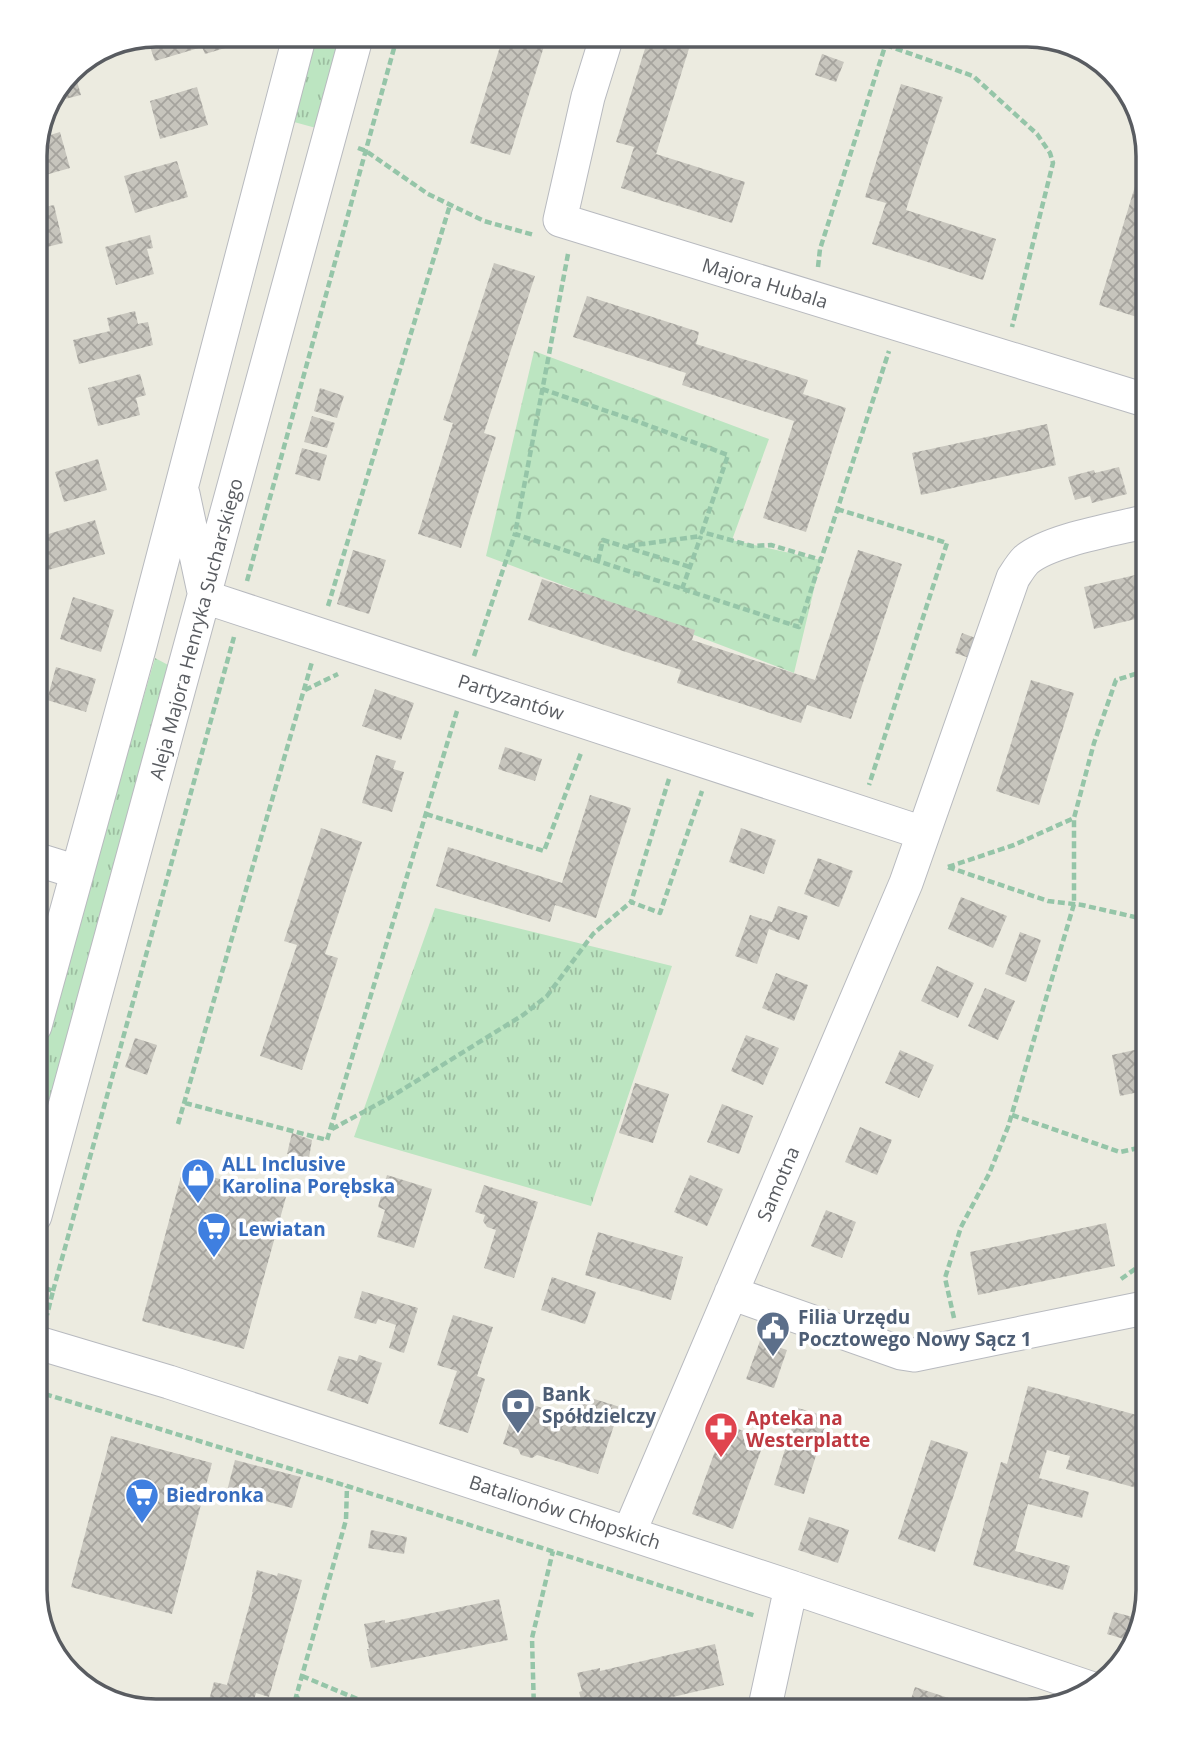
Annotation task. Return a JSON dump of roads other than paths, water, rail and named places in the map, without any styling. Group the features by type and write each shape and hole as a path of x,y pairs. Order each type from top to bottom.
{"street":[{"path":"47,981 140,645 297,47"},
{"name":"Aleja Majora Henryka Sucharskiego","path":"47,1172 354,47"},
{"name":"Majora Hubala","path":"604,47 588,97 560,220 1136,397"},
{"path":"140,645 205,597 181,488"},
{"name":"Samotna","path":"629,1533 906,883 1013,578 1024,562 1056,544 1136,524"},
{"name":"Partyzantów","path":"205,597 923,833"},
{"path":"47,863 76,872"},
{"path":"731,1293 901,1353 914,1354 1136,1310"},
{"name":"Batalionów Chłopskich","path":"47,1331 182,1386 1080,1685"},
{"path":"756,1699 791,1587"}],"place":[{"name":"ALL Inclusive Karolina Porębska","path":"198,1205"},
{"name":"Lewiatan","path":"214,1259"},
{"name":"Filia Urzędu Pocztowego Nowy Sącz 1","path":"773,1358"},
{"name":"Bank Spółdzielczy","path":"518,1435"},
{"name":"Apteka na Westerplatte","path":"721,1459"},
{"name":"Biedronka","path":"142,1525"}]}
